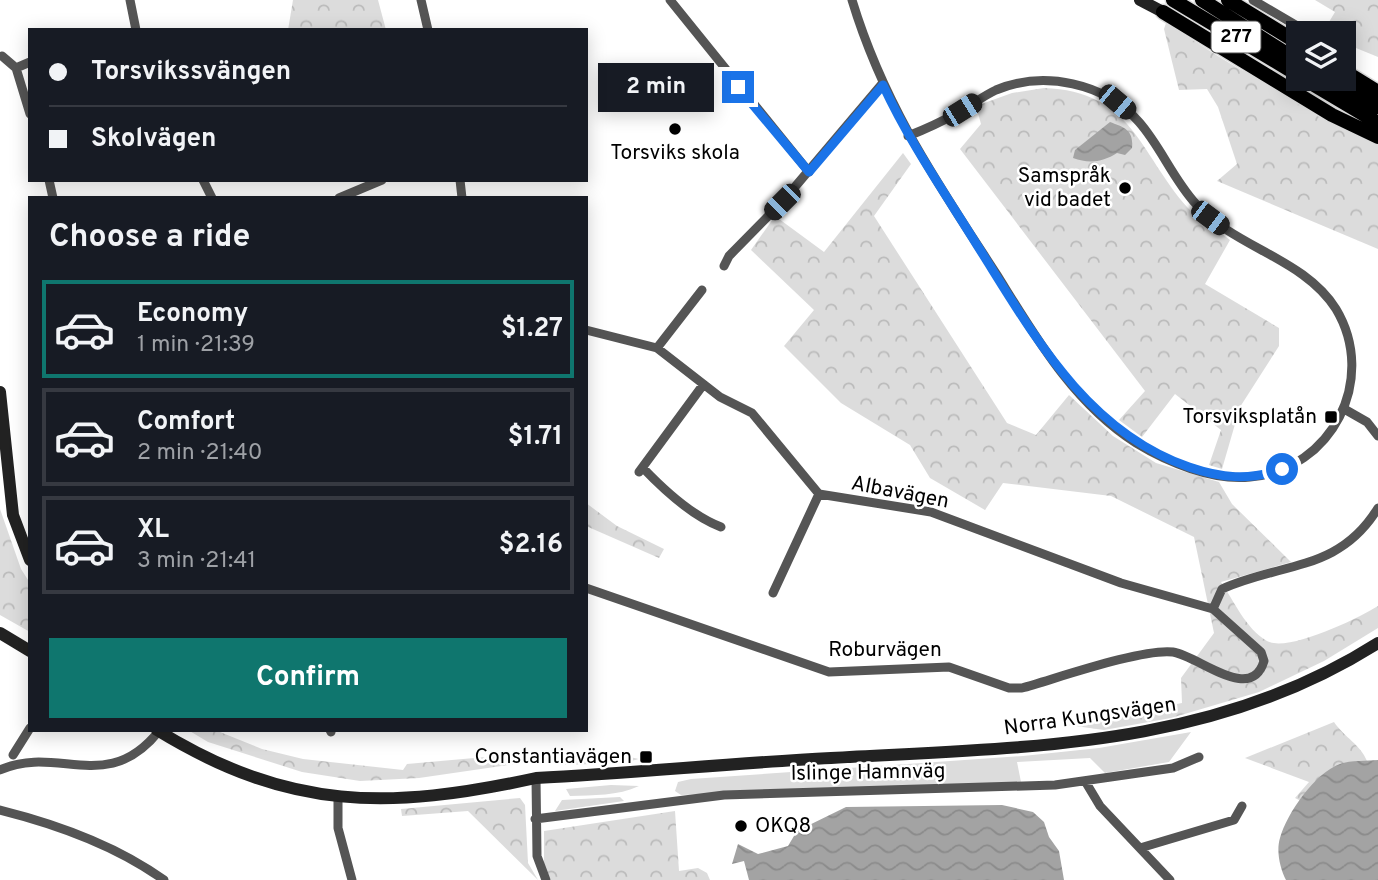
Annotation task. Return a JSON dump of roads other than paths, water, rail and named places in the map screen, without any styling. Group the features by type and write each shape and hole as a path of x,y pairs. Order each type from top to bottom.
{"main road":[{"path":"1140,0 1332,115 1378,136"},
{"name":"277","path":"1173,0 1286,68"},
{"name":"277","path":"1202,0 1286,53"},
{"path":"1228,0 1286,36"},
{"path":"1356,78 1378,92"},
{"path":"1324,91 1378,123"},
{"path":"1350,91 1378,107"},
{"path":"0,392 13,515 28,555"},
{"path":"0,633 28,650"},
{"name":"Norra Kungsvägen","path":"536,778 790,760 1038,747 1154,730 1232,712 1280,694 1341,666 1378,643"},
{"path":"161,732 206,760 235,772 291,789 338,796 398,800 463,794 536,778"}],"street":[{"path":"130,0 136,28"},
{"path":"421,0 428,28"},
{"path":"670,0 809,172"},
{"path":"852,0 883,85 908,136 1040,345 1091,405 1138,444 1180,464 1213,474 1257,476 1282,469 1315,450 1334,431 1346,410 1353,375 1349,334 1329,299 1300,273 1224,228 1204,212 1182,186 1140,123 1117,102 1074,84 1023,83 990,93 939,123 908,136"},
{"path":"1253,0 1289,21"},
{"path":"2,57 16,68 28,107"},
{"path":"16,68 28,63"},
{"path":"724,266 729,256 809,172 883,85"},
{"path":"344,196 377,182"},
{"path":"657,348 702,290"},
{"name":"Albavägen","path":"588,331 657,348 703,385 752,413 819,494 931,512 1121,583 1213,609 1261,652 1264,661 1262,669"},
{"path":"703,385 641,470 683,504 709,522 722,527"},
{"path":"1346,410 1367,422 1378,436"},
{"path":"773,593 819,494"},
{"path":"1213,609 1222,589 1296,567 1352,541 1378,508"},
{"name":"Roburvägen","path":"588,589 829,672 949,667 1010,688 1022,688 1167,651 1182,653 1238,680 1249,680 1262,669"},
{"path":"13,755 28,731"},
{"path":"0,770 26,764 114,764 135,756 156,732"},
{"name":"Islinge Hamnväg","path":"536,818 724,795 1024,788 1173,768 1199,757"},
{"path":"536,778 537,856 546,880"},
{"path":"1085,781 1100,806 1170,880"},
{"path":"338,796 338,828 352,880"},
{"path":"1140,848 1234,820 1242,806"},
{"path":"0,810 58,828 108,849 164,880"}],"water":[{"path":"1110,122 1127,130 1131,137 1132,148 1125,155 1117,153 1096,161 1073,158 1075,150"},
{"path":"1378,760 1378,880 1286,880 1279,859 1279,843 1289,817 1303,795 1321,776 1340,764"},
{"path":"1002,805 1033,812 1044,822 1049,837 1059,851 1064,880 749,880 744,861 732,864 738,844 758,854 788,846 797,831 846,807"}],"place":[{"name":"Torsviks skola","path":"675,129"},
{"name":"Samspråk vid badet","path":"1125,188"},
{"name":"Torsviksplatån","path":"1331,417"},
{"name":"Constantiavägen","path":"646,757"},
{"name":"OKQ8","path":"741,826"}]}
